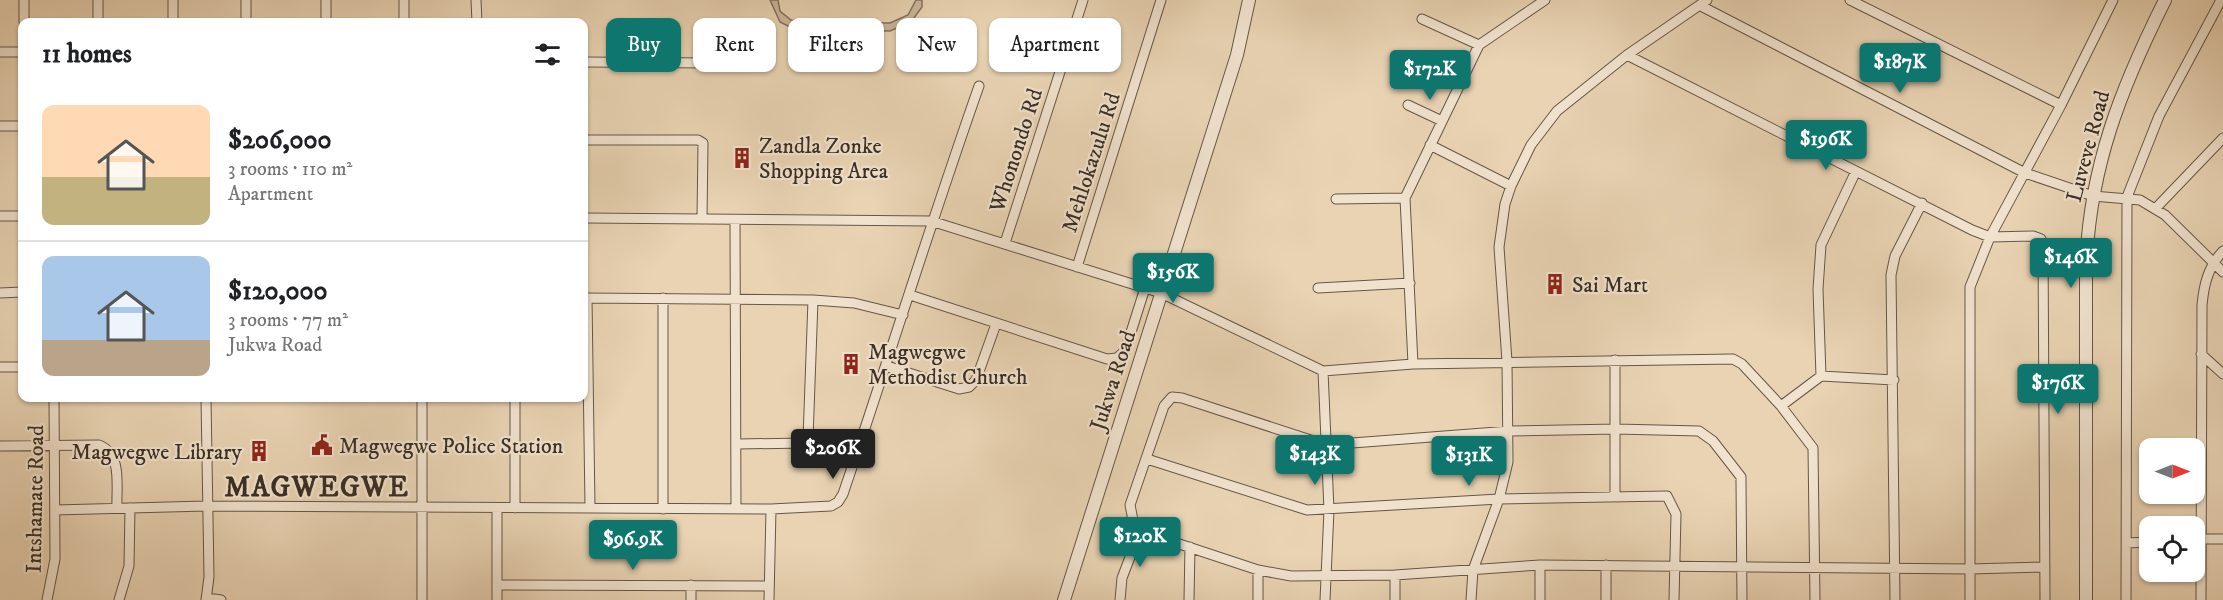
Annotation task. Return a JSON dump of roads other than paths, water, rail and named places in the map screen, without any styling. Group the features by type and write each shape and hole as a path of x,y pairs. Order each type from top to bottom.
{"street":[{"path":"24,0 24,18"},
{"path":"98,0 98,18"},
{"path":"173,0 173,18"},
{"path":"246,0 246,18"},
{"path":"326,0 326,18"},
{"path":"404,0 404,18"},
{"path":"476,0 477,18"},
{"name":"Whonondo Rd","path":"1005,243 1083,0"},
{"name":"Mehlokazulu Rd","path":"1077,267 1161,0"},
{"name":"Jukwa Road","path":"1064,600 1237,55 1249,0"},
{"path":"1413,364 1405,198 1479,45 1545,0"},
{"path":"1850,0 2061,105"},
{"path":"1970,600 1969,296 1990,237 2061,105 2112,0"},
{"name":"Luveve Road","path":"2086,600 2086,268 2093,195 2101,156 2129,73 2165,0"},
{"path":"2126,600 2127,197 2159,116 2221,0"},
{"path":"1471,600 1473,570 1499,499 1508,462 1507,361 1499,247 1505,204 1511,186 1545,123 1590,83 1704,3 2025,173 2093,195 2140,200 2165,215 2223,272"},
{"path":"1422,19 1479,45"},
{"path":"0,52 18,52"},
{"path":"1628,55 1990,237 2033,236 2041,239 2043,244 2046,600"},
{"path":"588,62 693,63"},
{"path":"55,510 206,506 771,509 822,508 838,502 887,366 931,221 979,86"},
{"path":"1408,105 1442,121"},
{"path":"0,126 18,126"},
{"path":"2155,209 2223,138"},
{"path":"588,140 698,140 703,143 702,218"},
{"path":"1430,145 1511,186"},
{"path":"1821,376 1818,289 1821,245 1856,171"},
{"path":"1336,199 1405,198"},
{"path":"1895,600 1892,266 1922,203"},
{"path":"0,216 18,216"},
{"path":"588,218 931,221 1161,293 1323,371 1413,364 1507,361 1733,359 1742,364 1781,406 1814,448 1815,600"},
{"path":"735,221 734,298 738,444 736,508"},
{"path":"2198,516 2203,294 2213,262 2223,251"},
{"path":"1318,288 1410,283"},
{"path":"910,295 1107,359 1117,358 1125,351 1145,288"},
{"path":"0,293 18,292"},
{"path":"588,298 813,300 855,303 903,315"},
{"path":"663,298 663,509"},
{"path":"738,444 806,443 808,439 813,300"},
{"path":"887,366 959,389 969,387 976,380 996,324"},
{"path":"2201,354 2223,374"},
{"path":"1615,360 1615,497"},
{"path":"0,367 18,367"},
{"path":"1323,371 1329,510 1325,600"},
{"path":"1781,406 1821,376 1894,380"},
{"path":"1742,600 1742,565 1741,477 1713,441 1699,431 1616,429 1509,431 1326,445 1182,398 1172,397 1164,406 1130,505 1133,520 1140,531 1258,570 1292,576 1395,575 1540,565 1674,567 1742,565 1970,569 2045,567"},
{"name":"Intshamate Road","path":"47,600 55,558 54,402"},
{"path":"206,402 209,577 206,599 221,600"},
{"path":"422,402 422,600"},
{"path":"514,402 515,508"},
{"path":"587,402 590,508"},
{"path":"808,439 855,458"},
{"path":"0,446 99,445 109,449 116,460 117,508"},
{"path":"1147,459 1290,506 1329,510 1499,499 1667,496 1676,514 1674,600"},
{"path":"119,600 129,566 130,508"},
{"path":"497,508 497,600"},
{"path":"769,600 771,509"},
{"path":"1120,600 1122,578 1140,531"},
{"path":"2205,539 2223,539"},
{"path":"2126,543 2139,542"},
{"path":"1190,547 1190,600"},
{"path":"1540,565 1540,600"},
{"path":"1606,565 1606,600"},
{"path":"1258,570 1258,600"},
{"path":"1395,575 1395,600"},
{"path":"2199,582 2200,600"},
{"path":"497,585 769,586"},
{"path":"691,585 691,600"}],"place":[{"name":"Zandla Zonke Shopping Area","path":"742,158"},
{"name":"Sai Mart","path":"1555,284"},
{"name":"Magwegwe Methodist Church","path":"851,364"},
{"name":"Magwegwe Police Station","path":"322,445"},
{"name":"Magwegwe Library","path":"259,451"}],"district":[{"name":"MAGWEGWE","path":"317,486"}]}
